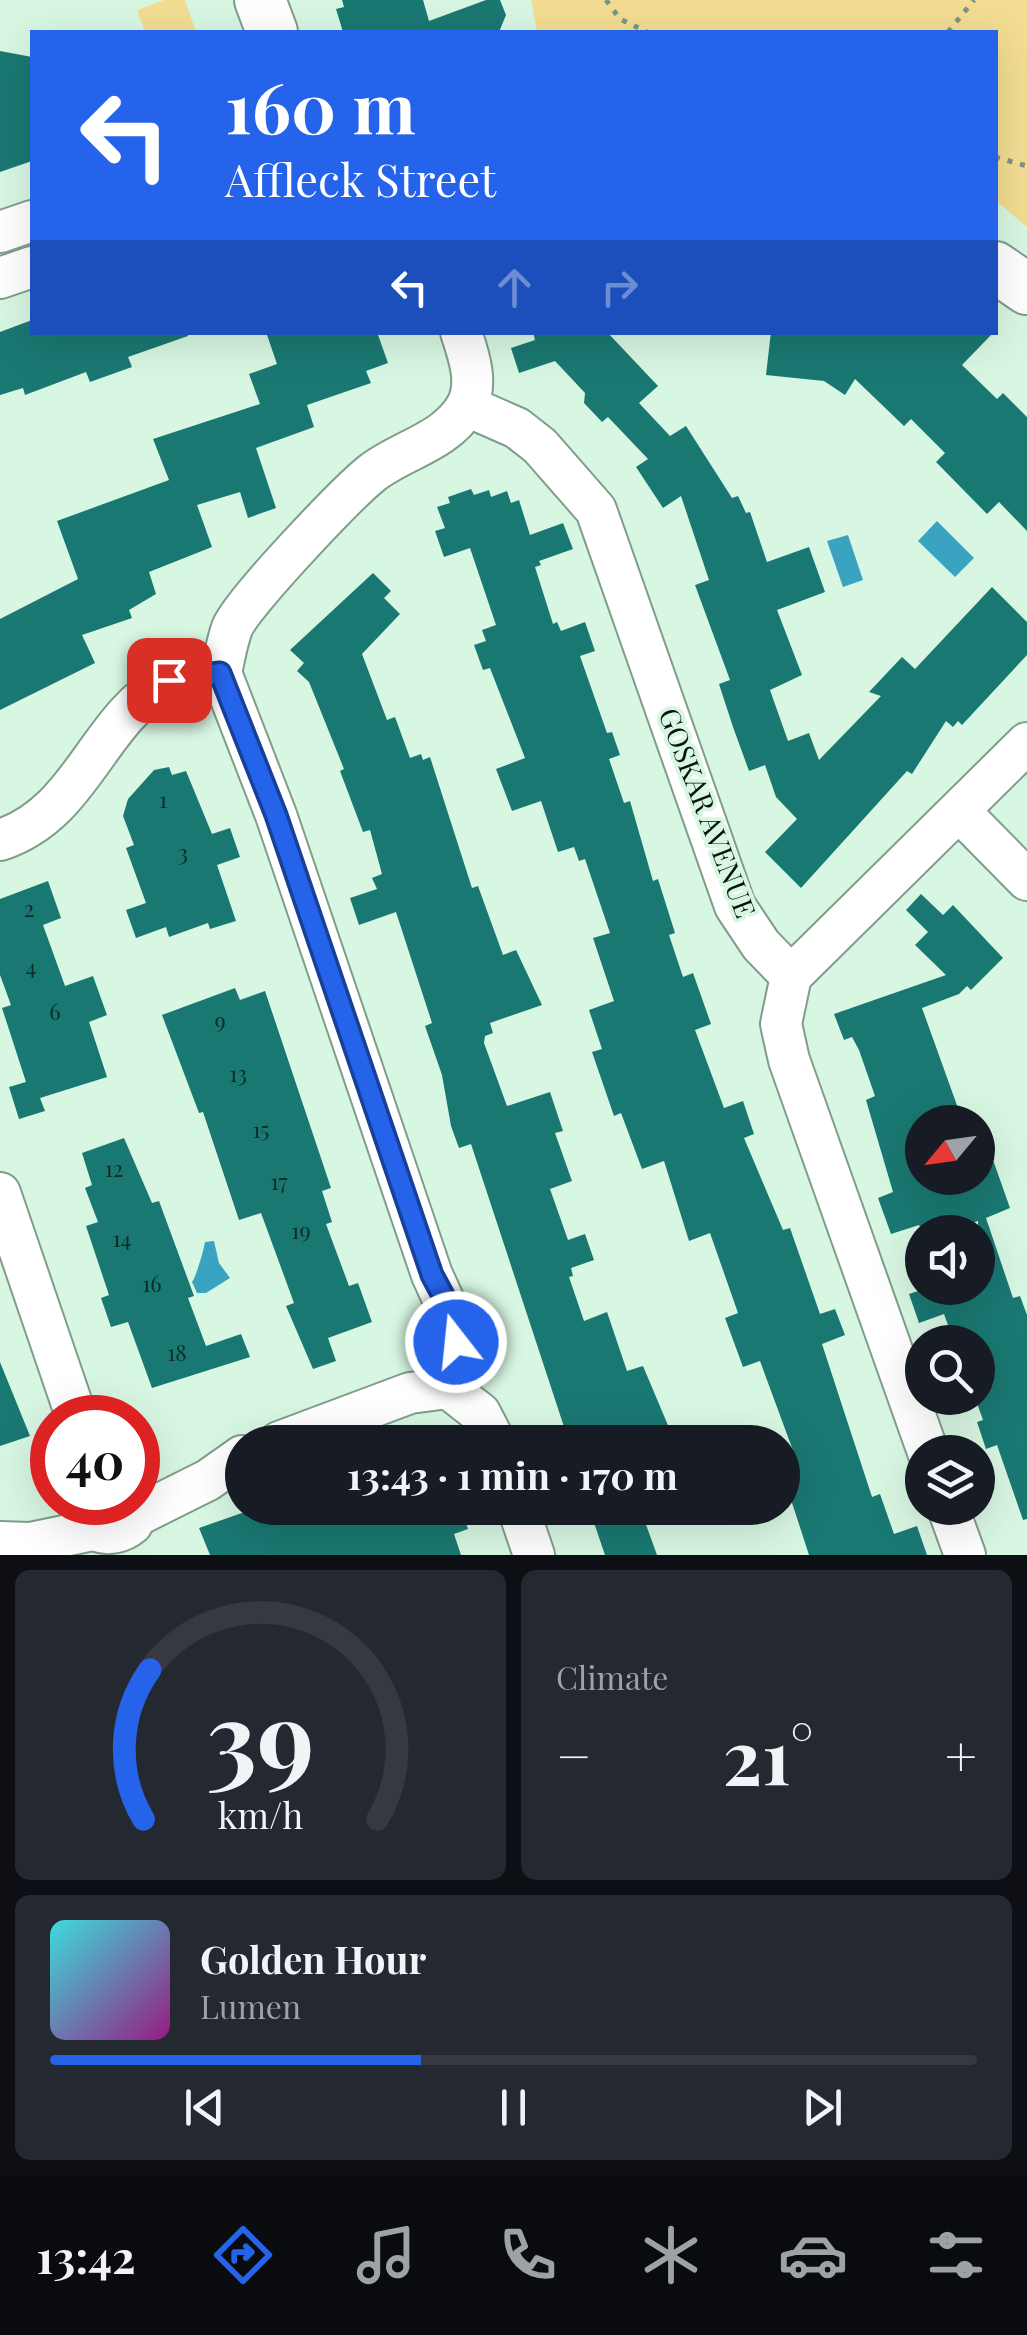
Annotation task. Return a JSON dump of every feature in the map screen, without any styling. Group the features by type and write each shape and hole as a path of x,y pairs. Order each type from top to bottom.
{"main road":[{"path":"260,0 271,30"},
{"path":"998,269 1027,288"}],"street":[{"path":"0,232 30,222"},
{"path":"0,278 30,268"},
{"path":"448,1388 456,1340 452,1312 432,1275 276,815 220,673 233,625 309,537 372,472 442,432 467,406 472,388 471,364 462,335"},
{"name":"GOSKAR AVENUE","path":"467,406 492,414 528,437 596,510 736,906 761,946 791,976"},
{"path":"0,840 52,814 136,707 169,680 220,673"},
{"path":"922,1435 789,1060 781,1024 791,976 1027,742"},
{"path":"960,812 1027,880"},
{"path":"0,1193 69,1395"},
{"path":"325,1425 410,1393 448,1388 480,1413 486,1425"},
{"path":"160,1500 208,1480 225,1468"},
{"path":"0,1541 30,1543 93,1525"},
{"path":"524,1525 534,1555"},
{"path":"954,1525 965,1555"}],"path":[{"path":"606,0 620,19 643,30"},
{"path":"950,30 974,0"},
{"path":"998,158 1027,166"}],"shaded area":[{"path":"164,0 185,0 195,30 144,30 137,10"},
{"path":"531,0 1027,0 1027,227 998,203 998,30 537,30"}],"water":[{"path":"937,521 974,558 955,577 918,541"},
{"path":"848,535 863,580 843,587 827,541"},
{"path":"214,1241 219,1263 230,1278 206,1293 197,1293 192,1282 205,1242"}],"building":[{"path":"342,0 423,0 429,21 486,0 500,0 506,15 500,30 342,30 336,9 344,7"},
{"path":"0,51 30,57 30,162 0,172"},
{"path":"30,321 30,335 188,336 128,357 132,367 90,382 86,372 25,395 23,388 0,395 0,332"},
{"path":"267,335 378,335 388,363 366,371 371,383 307,405 314,427 256,448 276,508 248,518 240,492 197,505 212,547 149,572 156,594 129,610 132,618 82,635 95,663 0,710 0,619 78,579 57,521 169,480 153,439 260,404 249,374 277,364"},
{"path":"534,335 610,335 658,386 639,403 670,436 686,426 732,498 738,496 746,513 750,512 767,562 809,547 825,592 777,610 802,675 770,690 788,741 809,733 819,760 881,696 869,692 902,657 915,669 992,587 1027,622 1027,655 962,725 958,721 953,727 946,721 912,774 907,771 801,888 765,852 797,819 776,797 765,765 749,771 733,727 719,684 730,680 695,585 709,580 681,496 663,508 636,467 648,459 608,417 602,422 584,403 585,393 555,361 519,373 511,348 535,340"},
{"path":"771,335 991,335 962,365 997,399 1003,393 1027,417 1027,531 999,502 987,514 936,462 945,453 911,419 904,426 855,379 845,395 824,381 766,375"},
{"path":"471,489 474,495 489,490 491,497 507,491 511,503 519,500 530,535 563,523 573,549 539,561 541,565 535,567 553,624 557,622 561,631 585,622 595,651 580,656 607,733 612,732 620,755 609,759 624,803 630,801 653,881 658,879 675,933 669,935 683,977 693,973 711,1024 695,1030 724,1108 743,1101 754,1134 744,1138 783,1230 790,1228 820,1314 835,1309 845,1335 822,1344 872,1497 880,1494 894,1534 917,1526 927,1555 809,1555 799,1525 800,1425 784,1425 760,1361 743,1367 725,1318 738,1313 710,1233 689,1241 664,1161 642,1169 621,1113 614,1116 592,1052 602,1049 589,1010 614,1001 593,938 610,933 585,859 579,861 574,847 558,852 541,801 512,811 496,769 525,758 490,668 483,670 474,645 486,641 482,630 496,625 470,548 444,557 435,531 445,528 437,507 450,503 448,497"},
{"path":"373,573 391,591 384,598 400,614 362,654 387,720 395,717 410,758 421,754 423,760 430,757 472,888 478,886 503,955 516,950 542,1005 490,1023 493,1033 485,1036 484,1043 507,1106 550,1092 563,1131 555,1133 572,1181 550,1189 568,1240 585,1234 594,1260 571,1268 573,1276 569,1277 584,1321 607,1312 627,1371 643,1366 668,1425 563,1425 471,1144 459,1148 451,1126 442,1075 425,1026 432,1023 396,912 359,925 350,898 377,889 372,878 382,874 370,830 363,832 340,771 344,769 309,682 297,671 304,663 290,650"},
{"path":"169,767 172,775 186,771 212,834 230,828 240,857 217,865 236,921 210,929 208,923 169,937 166,927 136,938 126,910 146,903 126,848 134,845 123,816 128,799 154,770"},
{"path":"48,881 61,918 43,925 65,986 93,976 107,1015 89,1022 107,1077 40,1098 45,1111 19,1119 9,1087 26,1082 2,1008 11,1005 0,975 0,899"},
{"path":"921,894 943,915 953,905 1003,958 971,990 967,986 959,994 922,1008 957,1105 905,1105 905,1195 995,1195 995,1166 1010,1208 993,1215 905,1215 905,1230 891,1234 878,1198 893,1192 866,1100 875,1096 859,1050 852,1037 844,1040 834,1014 946,975 915,945 928,932 906,910"},
{"path":"235,988 240,1000 265,991 331,1188 322,1191 332,1222 326,1224 349,1286 358,1283 372,1322 328,1338 336,1361 313,1369 286,1306 294,1303 261,1213 239,1220 203,1112 199,1113 162,1015"},
{"path":"124,1138 152,1203 159,1201 194,1296 188,1298 206,1346 241,1334 250,1357 152,1388 128,1322 111,1327 101,1298 109,1295 86,1226 98,1222 85,1188 92,1185 82,1153"},
{"path":"995,1245 1013,1298 1020,1296 1027,1315 1027,1519 1023,1520 995,1446 995,1435 981,1435 977,1422 983,1420 981,1415 995,1415 995,1325 948,1325 944,1314 919,1323 913,1305 995,1305"},
{"path":"0,1362 30,1436 0,1446"},
{"path":"225,1519 225,1525 467,1525 468,1529 454,1534 461,1555 210,1555 199,1528"},
{"path":"595,1525 646,1525 657,1555 605,1555"}],"route":[{"path":"169,680 220,673 276,815 432,1275 452,1312 456,1342"}]}
